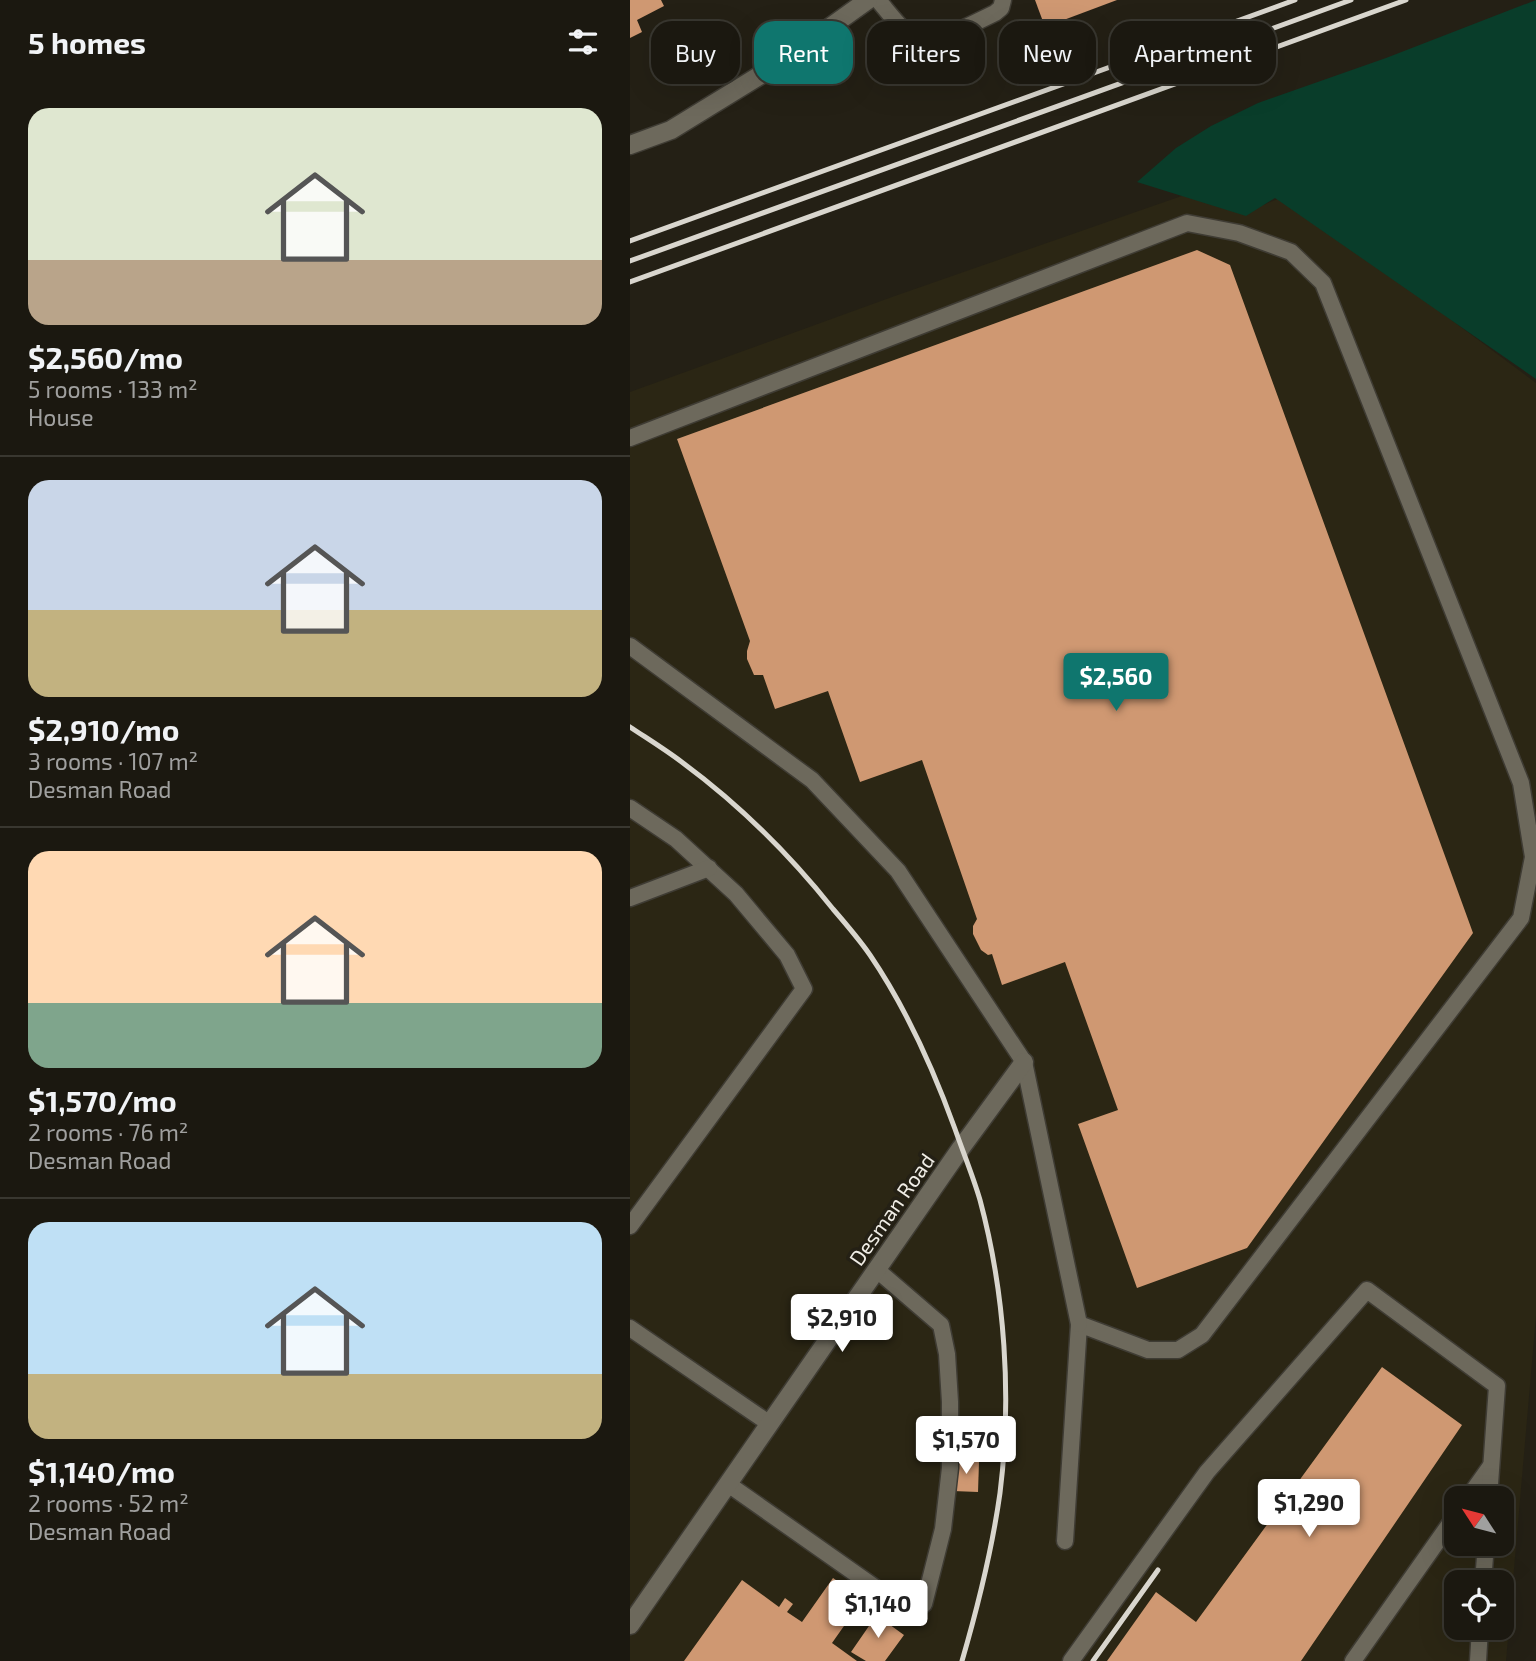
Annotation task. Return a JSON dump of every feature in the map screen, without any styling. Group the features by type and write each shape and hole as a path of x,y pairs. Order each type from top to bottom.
{"street":[{"path":"630,145 671,130 780,63 868,0"},
{"name":"Desman Road","path":"630,1625 961,1148 1024,1062"}],"lane":[{"path":"878,0 912,38 920,44 929,45 995,13 1003,0"},
{"path":"630,438 1187,223 1239,233 1291,252 1323,283 1521,783 1533,857 1521,918 1202,1335 1178,1350 1148,1350 1079,1324"},
{"path":"630,646 822,790 898,872 1024,1062 1079,1324 1065,1541"},
{"path":"630,808 676,839 736,894 787,955 804,989 630,1226"},
{"path":"630,898 709,869"},
{"path":"728,1484 909,1612 924,1604 943,1529 950,1468 947,1354 942,1325 877,1270"},
{"path":"1071,1661 1207,1472 1367,1290 1497,1386 1490,1486"},
{"path":"630,1328 770,1424"},
{"path":"1476,1486 1491,1465"},
{"path":"1353,1661 1444,1532"},
{"path":"1478,1661 1479,1640"}],"shaded area":[{"path":"1196,191 1251,210 1285,196 1536,383 1536,1316 1514,1570 1444,1570 1444,1640 1508,1640 1506,1661 630,1661 630,392"}],"green space":[{"path":"1536,0 1536,379 1275,198 1246,216 1137,182 1176,148 1211,126 1258,103 1386,58"}],"building":[{"path":"630,0 661,0 664,6 637,20 642,32 630,38"},
{"path":"1035,0 1117,0 1061,21 1043,21"},
{"path":"1197,250 1230,265 1473,933 1247,1248 1137,1288 1078,1124 1118,1110 1065,962 1002,985 992,954 988,955 981,950 973,934 977,919 922,760 860,782 828,691 775,709 763,675 754,675 747,659 750,641 677,439"},
{"path":"1382,1367 1462,1425 1301,1661 1107,1661 1156,1592 1196,1622"},
{"path":"954,1461 979,1462 978,1492 953,1491"},
{"path":"833,1578 863,1599 832,1643 857,1661 684,1661 742,1580 779,1607 785,1598 793,1604 787,1612 802,1622"},
{"path":"880,1610 889,1617 886,1622 904,1635 885,1661 866,1661 851,1652"}],"railway":[{"path":"630,241 1295,0"},
{"path":"630,261 1351,0"},
{"path":"630,282 1406,0"},
{"path":"630,727 683,763 744,813 799,869 861,943 883,975 918,1039 971,1173 989,1235 1000,1308 1006,1383 1000,1493 979,1599 962,1661"},
{"path":"1093,1661 1158,1570"}]}
